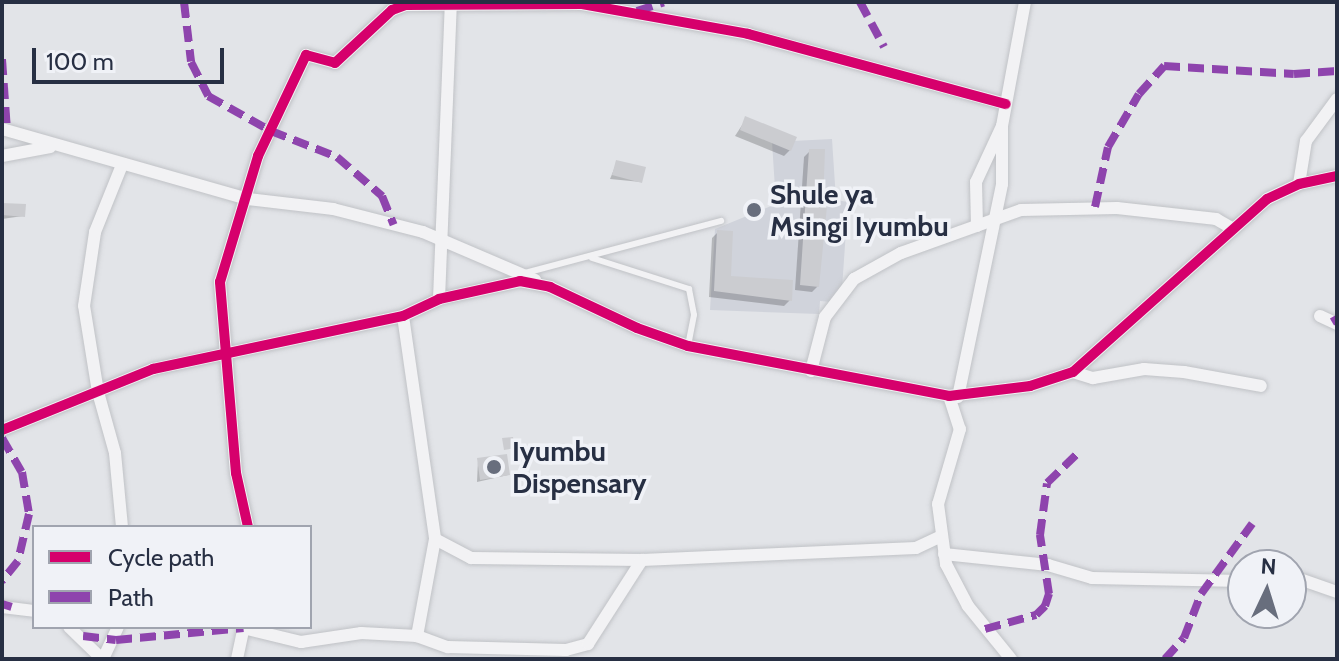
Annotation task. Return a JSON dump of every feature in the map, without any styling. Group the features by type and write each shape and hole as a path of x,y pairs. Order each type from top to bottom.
{"street":[{"path":"1011,659 968,606 944,554 938,504 960,429 953,397 978,320 991,222 1002,184 1002,126 1025,2"},
{"path":"439,299 444,241 451,4"},
{"path":"248,525 236,473 220,282 248,199 258,156 302,58 310,55 335,63 398,7 582,4 637,11 689,27 748,34 1006,104"},
{"path":"1299,184 1306,141 1337,99"},
{"path":"977,226 976,182 1002,126"},
{"path":"2,129 53,147 248,199 333,209 444,241 525,273 537,282 688,346 953,397 1030,386 1073,372 1267,199 1299,184 1337,176"},
{"path":"2,156 53,147"},
{"path":"122,165 95,232 84,306 98,392 115,453 122,525"},
{"path":"811,371 825,317 854,279 901,253 1027,209 1095,207 1216,219 1233,229"},
{"path":"2,430 153,369 403,316 439,299 520,281 537,282"},
{"path":"403,316 435,539 417,636"},
{"path":"1320,316 1337,324"},
{"path":"1073,372 1093,378 1144,369 1184,372 1261,386"},
{"path":"435,539 471,558 642,560 916,548 940,537"},
{"path":"944,554 1048,565 1092,578 1227,581"},
{"path":"248,629 301,642 361,633 417,636 448,647 563,655 588,644 642,560"},
{"path":"1307,582 1337,592"},
{"path":"2,607 32,611"},
{"path":"71,629 103,659 117,629"},
{"path":"237,659 244,629"}],"lane":[{"path":"525,273 721,221"},
{"path":"588,257 689,289 694,315 688,346"}],"shaded area":[{"path":"832,139 836,200 848,202 841,303 820,301 819,314 710,310 715,229 776,204 772,142"}],"building":[{"path":"745,116 797,137 791,151 740,130"},
{"path":"809,149 825,149 823,206 827,206 819,287 800,285"},
{"path":"616,160 646,167 642,183 612,175"},
{"path":"2,203 26,204 25,217 2,215"},
{"path":"717,230 733,231 731,276 793,280 792,301 714,291"},
{"path":"513,437 515,448 504,450 502,438"},
{"name":"Iyumbu Dispensary","path":"507,454 510,475 480,480 477,458"}],"marked path":[{"path":"184,2 191,62 208,96 271,131 337,157 382,196 394,225"},
{"path":"637,11 664,2"},
{"path":"860,2 884,47"},
{"path":"2,59 7,130"},
{"path":"1095,207 1108,147 1139,94 1164,66 1294,74 1337,71"},
{"path":"1332,322 1337,319"},
{"path":"2,438 22,472 29,514 18,561 2,581"},
{"path":"985,629 1036,615 1045,606 1049,594 1040,535 1047,483 1078,453"},
{"path":"1165,659 1184,638 1201,594 1252,524"},
{"path":"2,604 12,607"},
{"path":"83,636 116,640 232,629"}],"cycle path":[{"path":"248,525 236,473 220,282 258,156 306,55 335,63 392,10 406,5 582,4 748,34 1006,104"},
{"path":"2,430 153,369 403,316 439,299 520,281 550,287 637,328 688,346 949,396 1030,386 1073,372 1267,199 1299,184 1337,176"}],"place":[{"name":"Shule ya Msingi Iyumbu","path":"754,210"},
{"name":"Iyumbu Dispensary","path":"494,467"}]}
